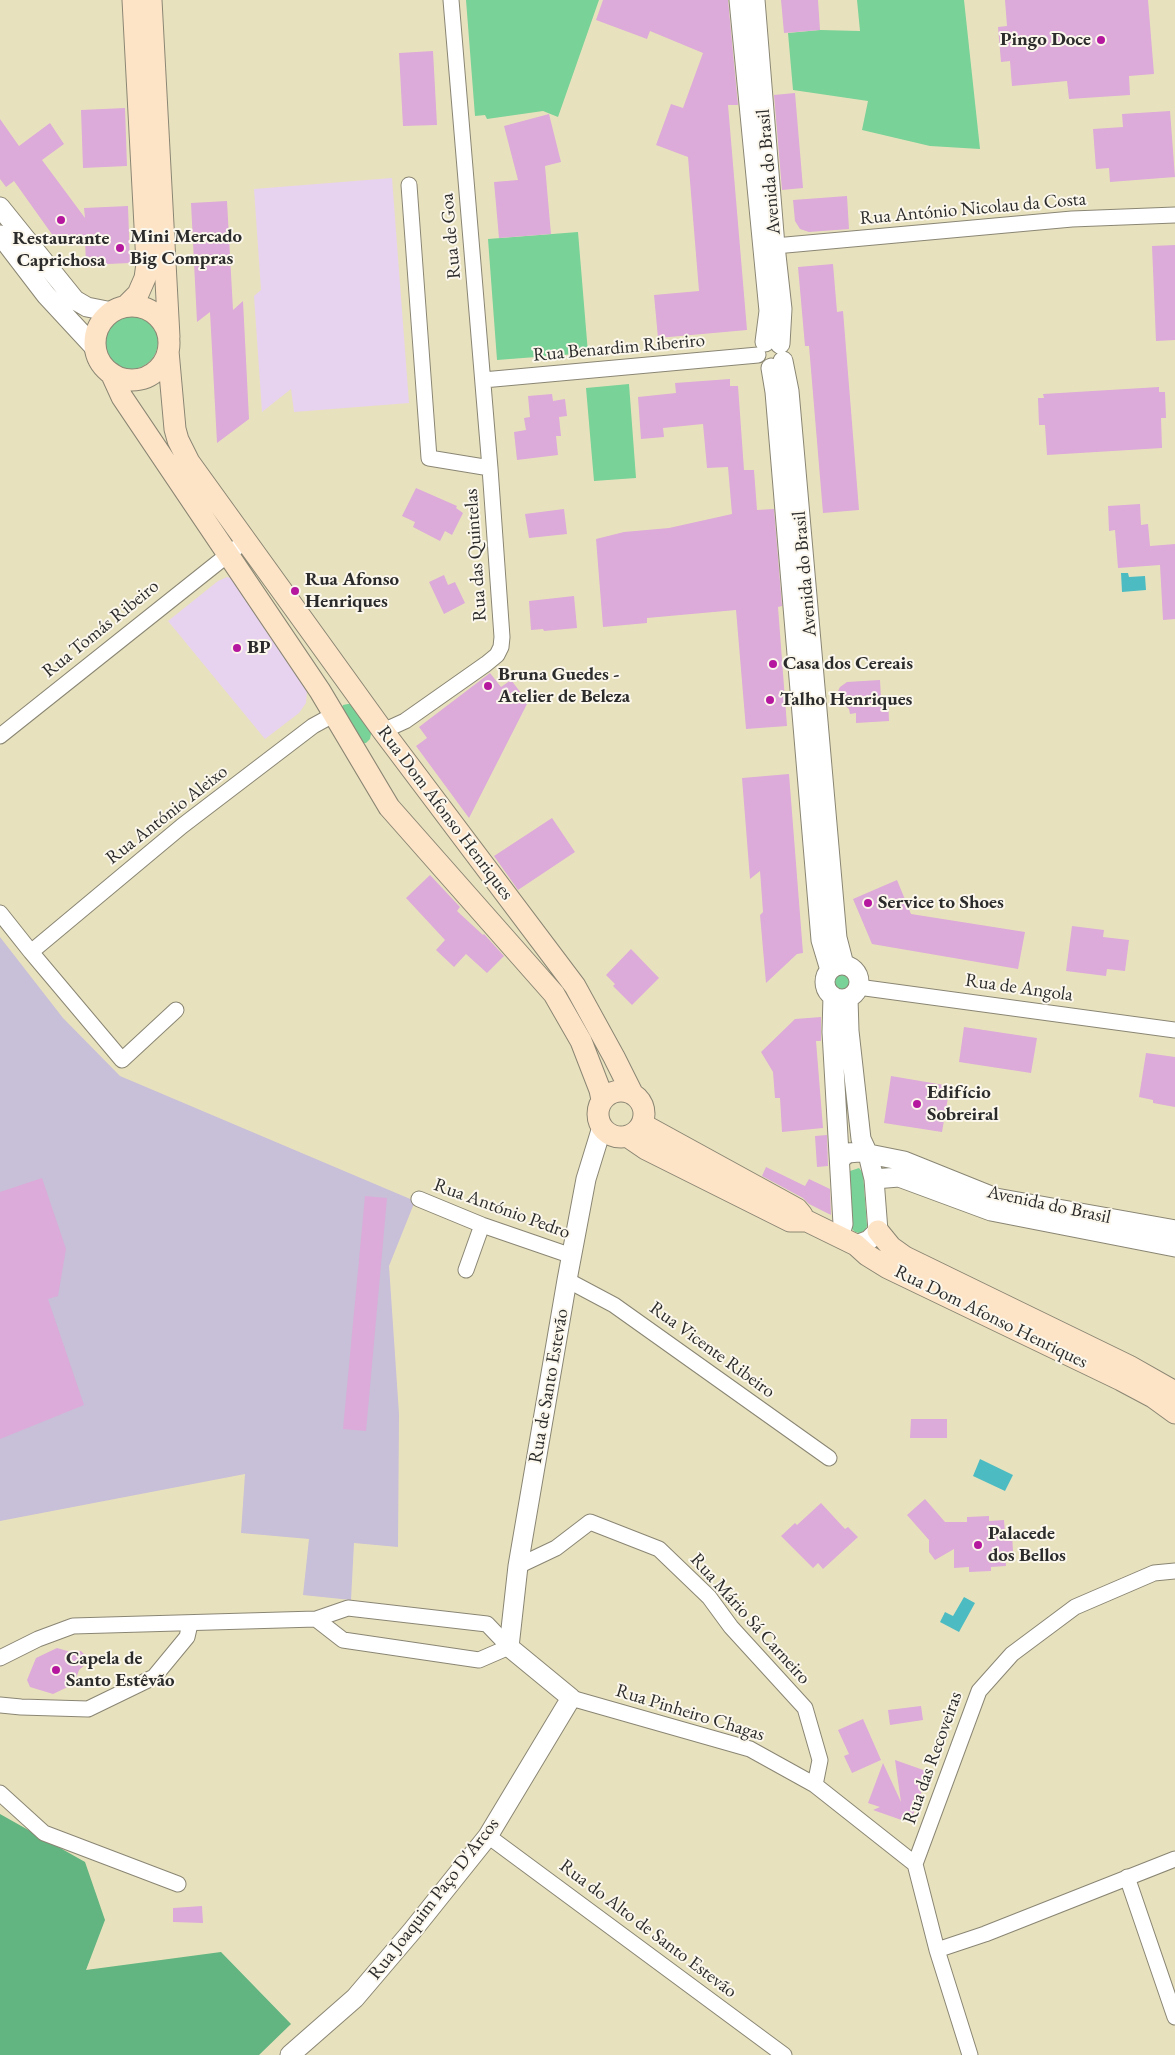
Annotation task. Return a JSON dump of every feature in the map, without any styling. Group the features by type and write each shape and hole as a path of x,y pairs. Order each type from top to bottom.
{"main road":[{"path":"96,349 98,328 104,319 138,294 145,278 147,264 133,0"},
{"path":"111,373 128,379 145,378 160,367 168,344 151,0"},
{"name":"Rua Dom Afonso Henriques","path":"119,309 138,306 149,310 158,316 165,326 178,440 189,462 386,736 575,986 632,1093 641,1103 644,1117 634,1130"},
{"name":"Rua Dom Afonso Henriques","path":"96,349 99,358 111,373 122,397 320,691 389,807 554,994 581,1041 600,1090 602,1100 597,1114 602,1127 613,1136 634,1130 661,1136 797,1209 807,1222 847,1241 888,1268 1122,1380 1175,1412"},
{"path":"320,691 326,682 332,678 345,678"},
{"path":"361,759 370,760 379,757 385,750 386,736"},
{"path":"602,1100 612,1092 625,1091 632,1093"},
{"name":"Rua Dom Afonso Henriques","path":"878,1232 891,1247 905,1257 1130,1366 1175,1392"}],"street":[{"name":"Rua de Goa","path":"451,0 490,468"},
{"name":"Avenida do Brasil","path":"739,0 769,310 771,354 789,391 836,938 837,968 825,981 828,992 846,994"},
{"name":"Avenida do Brasil","path":"755,0 782,309 771,354"},
{"name":"Rua das Quintelas","path":"386,736 486,664 496,655 501,647 502,636 490,468 429,458 409,185"},
{"name":"Rua Dom Afonso Henriques","path":"0,207 75,300 86,307 119,309"},
{"name":"Rua António Nicolau da Costa","path":"775,246 1072,219 1175,215"},
{"name":"Rua Dom Afonso Henriques","path":"1,237 46,295 96,349"},
{"name":"Rua Benardim Riberiro","path":"483,380 771,354"},
{"path":"229,554 245,541"},
{"name":"Rua Tomás Ribeiro","path":"0,736 229,554"},
{"name":"Rua António Aleixo","path":"31,952 182,826 313,726 333,714"},
{"path":"0,913 122,1060 176,1010"},
{"name":"Avenida do Brasil","path":"837,968 856,973 858,977 846,994 832,1032 843,1224 847,1241"},
{"name":"Avenida do Brasil","path":"846,994 861,1139 868,1154 874,1179 878,1232"},
{"name":"Rua de Angola","path":"846,994 1175,1030"},
{"name":"Rua de Santo Estevão","path":"509,1647 518,1566 567,1280 586,1179 602,1127"},
{"name":"Avenida do Brasil","path":"840,1159 854,1152 868,1154 904,1162 996,1198 1175,1230"},
{"name":"Avenida do Brasil","path":"874,1179 899,1178 990,1211 1175,1247"},
{"name":"Rua António Pedro","path":"419,1200 482,1225 572,1256"},
{"path":"466,1270 482,1225"},
{"path":"847,1241 869,1240 878,1232"},
{"name":"Rua Vicente Ribeiro","path":"567,1280 614,1305 829,1458"},
{"name":"Rua Mário Sá Carneiro","path":"518,1566 556,1548 590,1522 659,1549 709,1597 731,1626 805,1708 820,1760 815,1785"},
{"name":"Rua das Recoveiras","path":"915,1864 979,1691 1012,1654 1075,1607 1154,1573 1175,1570"},
{"path":"0,1658 38,1639 73,1626 316,1619 348,1608 486,1624 509,1647 571,1698"},
{"path":"316,1619 343,1640 469,1659 479,1660 509,1647"},
{"path":"0,1705 88,1709 154,1677 187,1637 190,1624"},
{"name":"Rua Pinheiro Chagas","path":"571,1698 750,1749 815,1785 915,1864"},
{"name":"Rua Joaquim Paço D'Arcos","path":"290,2055 355,1998 412,1931 488,1836 571,1698"},
{"path":"0,1793 44,1833 178,1884"},
{"name":"Rua do Alto de Santo Estevão","path":"488,1836 784,2055"},
{"path":"937,1950 985,1934 1175,1859"},
{"path":"915,1864 937,1950 970,2055"},
{"path":"1127,1877 1175,2017"}],"shaded area":[{"path":"392,178 409,403 294,412 291,389 262,412 254,296 261,290 254,189"},
{"name":"BP","path":"227,577 236,580 302,675 307,691 306,703 299,713 265,739 168,621 218,581"},
{"path":"0,937 63,1018 120,1076 415,1201 389,1266 399,1414 398,1547 354,1543 351,1600 303,1595 309,1539 241,1533 245,1474 0,1521"}],"green space":[{"path":"466,0 599,0 558,117 543,111 487,119 485,115 475,116"},
{"path":"857,0 964,0 980,149 930,146 862,130 868,101 793,90 788,33 820,30 860,31"},
{"path":"578,232 588,353 497,360 488,239"},
{"path":"126,315 136,315 146,319 154,327 158,342 154,357 146,365 136,369 126,369 116,365 108,357 104,347 104,337 108,327 116,319"},
{"path":"629,384 636,478 594,481 586,388"},
{"path":"350,704 372,729 370,739 366,743 361,743 341,709 343,705"},
{"path":"842,971 852,978 853,982 846,992 842,993 832,986 831,982 838,972"},
{"path":"859,1168 863,1173 867,1226 865,1231 859,1233 851,1228 848,1178 850,1171"},
{"path":"0,1814 85,1862 105,1920 86,1970 221,1952 291,2024 259,2055 0,2055"}],"water":[{"path":"1121,573 1128,573 1129,577 1145,576 1146,590 1122,592"},
{"path":"980,1459 1013,1475 1005,1491 973,1476"},
{"path":"964,1597 975,1603 959,1632 940,1622 945,1612 953,1616"}],"building":[{"path":"603,0 728,0 738,105 728,105 747,330 658,338 654,295 699,291 688,157 656,145 671,104 683,108 703,53 650,31 647,39 596,20"},
{"path":"781,0 818,0 820,30 784,33"},
{"path":"1005,0 1148,0 1154,74 1129,76 1130,95 1069,99 1067,81 1012,86 1010,61 1001,62 998,27 1007,26"},
{"path":"433,51 437,125 403,126 399,53"},
{"path":"795,93 803,188 782,190 774,95"},
{"path":"125,108 127,166 83,168 81,110"},
{"path":"1170,111 1175,177 1110,182 1109,168 1096,169 1093,129 1123,127 1122,114"},
{"path":"549,114 561,162 545,166 551,234 499,238 494,182 518,180 504,126"},
{"path":"0,119 19,146 50,123 64,144 42,160 85,218 84,208 128,206 130,263 86,265 85,239 56,240 14,181 6,187 0,179"},
{"path":"847,196 849,229 809,232 800,229 795,221 793,200"},
{"path":"227,201 233,310 243,301 249,419 217,443 210,312 197,322 191,203"},
{"path":"1175,245 1175,340 1156,341 1152,246"},
{"path":"833,264 837,312 843,311 859,510 823,513 809,346 805,346 798,267"},
{"path":"730,379 730,386 738,386 744,470 754,470 757,510 774,509 782,606 778,607 787,726 746,729 736,610 647,618 647,623 603,627 596,539 624,532 669,528 732,514 728,467 707,468 703,424 663,428 664,437 641,439 638,397 676,393 675,383"},
{"path":"1159,387 1159,392 1165,392 1166,418 1161,418 1162,448 1047,455 1045,425 1039,425 1038,398 1044,398 1043,394"},
{"path":"552,394 553,401 565,399 567,416 559,417 561,436 556,436 558,455 517,460 514,432 526,430 524,418 530,417 528,396"},
{"path":"416,488 457,506 456,508 463,513 452,535 445,531 440,541 413,527 415,522 402,516"},
{"path":"1140,504 1141,525 1148,524 1150,546 1175,544 1175,619 1163,620 1160,565 1118,568 1115,530 1109,531 1108,506"},
{"path":"564,509 567,534 529,538 525,514"},
{"path":"444,575 448,585 455,582 465,603 444,614 429,582"},
{"path":"574,596 577,628 544,631 543,629 531,630 529,601"},
{"path":"490,673 501,687 511,680 528,702 469,818 416,746 427,738 419,727"},
{"path":"880,680 881,699 888,698 889,721 856,723 856,713 850,714 849,709 839,700 838,691 840,687 847,682"},
{"path":"789,774 803,953 797,954 766,983 760,915 763,912 760,871 750,879 742,778"},
{"path":"552,818 575,852 518,890 494,856"},
{"path":"430,875 460,907 457,911 484,934 504,956 487,973 466,954 454,967 436,950 445,940 406,898"},
{"path":"897,880 911,914 1025,932 1018,969 872,944 853,899"},
{"path":"1072,926 1104,930 1103,937 1129,940 1125,971 1107,969 1106,976 1066,971"},
{"path":"631,949 659,978 632,1005 613,986 615,984 606,975"},
{"path":"821,1017 821,1041 816,1041 823,1128 782,1132 780,1098 775,1098 773,1072 761,1052 795,1019"},
{"path":"964,1027 1037,1038 1031,1073 959,1062"},
{"path":"1146,1053 1175,1057 1175,1107 1153,1103 1153,1100 1139,1097"},
{"name":"Edifício Sobreiral","path":"891,1076 950,1086 942,1132 884,1123"},
{"path":"827,1135 828,1166 817,1167 815,1136"},
{"path":"766,1167 805,1186 809,1179 830,1189 831,1215 762,1176"},
{"path":"42,1178 66,1249 58,1296 48,1299 84,1405 0,1439 0,1192"},
{"path":"365,1196 387,1198 366,1431 343,1429"},
{"path":"911,1419 947,1419 947,1438 910,1438"},
{"name":"Palacede dos Bellos","path":"925,1499 945,1522 967,1522 967,1517 989,1516 989,1521 1004,1520 1005,1533 1012,1533 1013,1552 1005,1552 1006,1566 991,1567 991,1571 969,1572 969,1567 954,1568 954,1549 935,1560 929,1552 929,1540 907,1515"},
{"path":"821,1503 845,1529 848,1527 858,1537 823,1569 818,1563 813,1568 781,1536 795,1523 797,1525"},
{"name":"Capela de Santo Estêvão","path":"57,1648 71,1652 81,1651 87,1657 87,1663 79,1670 74,1684 53,1694 30,1687 27,1680 36,1658"},
{"path":"921,1706 923,1720 890,1725 888,1710"},
{"path":"863,1719 881,1760 852,1773 844,1756 849,1754 838,1730"},
{"path":"895,1760 929,1772 910,1823 873,1810 880,1807 868,1803 883,1763 901,1802"},
{"path":"202,1906 203,1923 173,1922 173,1908"}],"place":[{"name":"Pingo Doce","path":"1101,40"},
{"name":"Restaurante Caprichosa","path":"61,220"},
{"name":"Mini Mercado Big Compras","path":"120,248"},
{"name":"Rua Afonso Henriques","path":"295,591"},
{"name":"BP","path":"237,648"},
{"name":"Casa dos Cereais","path":"773,664"},
{"name":"Bruna Guedes - Atelier de Beleza","path":"488,686"},
{"name":"Talho Henriques","path":"770,700"},
{"name":"Service to Shoes","path":"868,903"},
{"name":"Edifício Sobreiral","path":"917,1104"},
{"name":"Palacede dos Bellos","path":"978,1545"},
{"name":"Capela de Santo Estêvão","path":"56,1670"}]}
